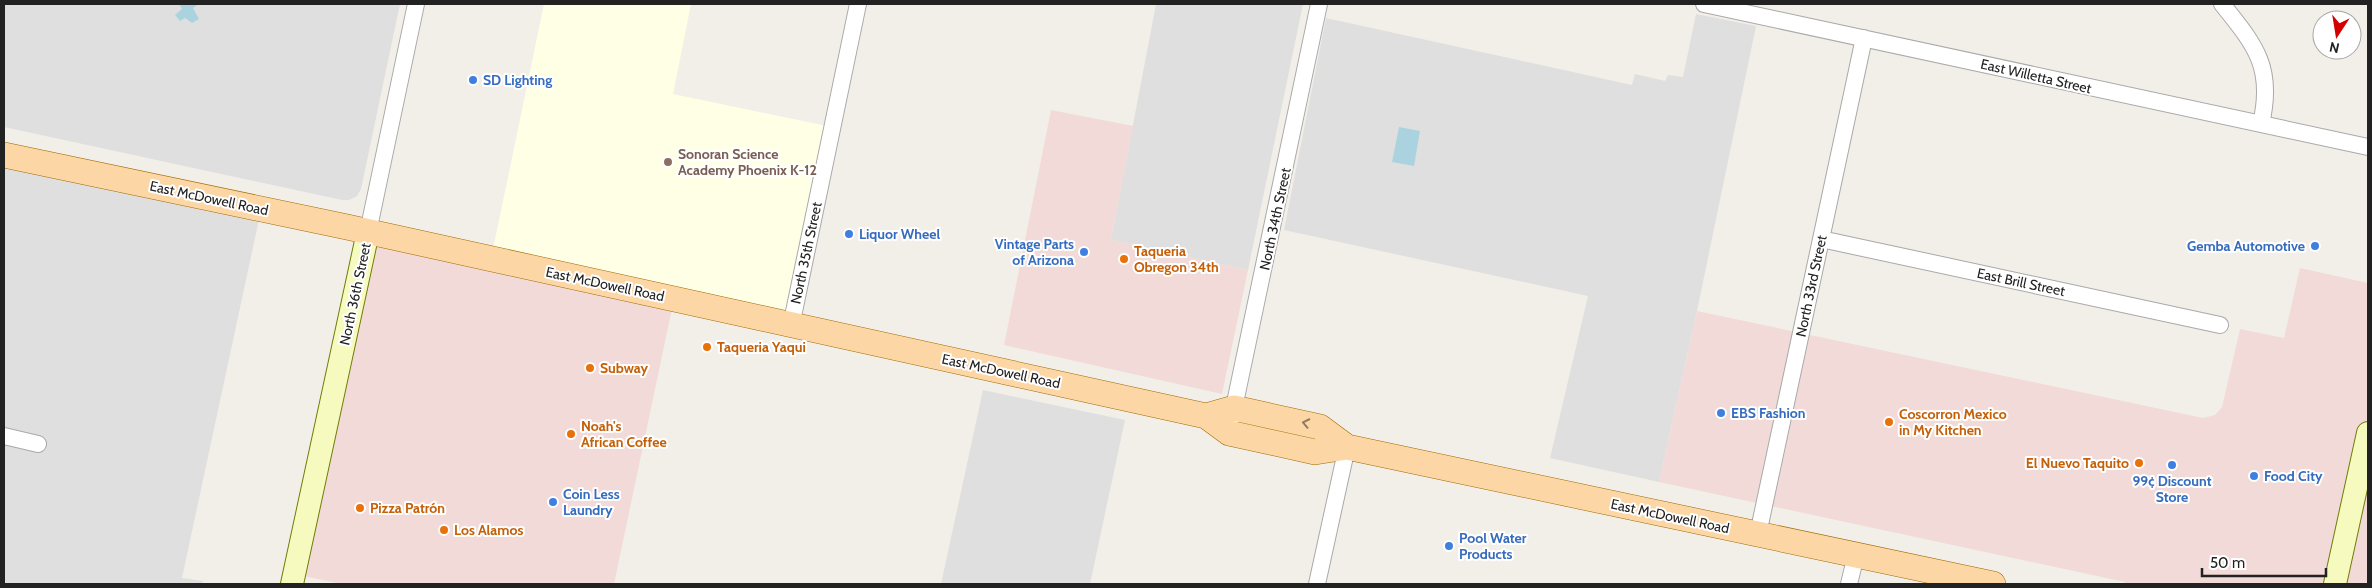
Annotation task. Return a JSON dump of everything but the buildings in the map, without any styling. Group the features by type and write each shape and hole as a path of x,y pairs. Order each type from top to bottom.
{"main road":[{"name":"East McDowell Road","path":"4,155 368,232 1206,416 1229,433 1315,452 1348,447 1994,584"},
{"name":"North 36th Street","path":"292,584 368,232"},
{"name":"East McDowell Road","path":"1206,416 1234,408 1320,427 1348,447"},
{"path":"2335,584 2368,433"}],"street":[{"name":"North 36th Street","path":"368,232 416,4"},
{"name":"North 35th Street","path":"791,326 858,4"},
{"name":"North 34th Street","path":"1229,433 1319,4"},
{"name":"East Willetta Street","path":"1704,4 1767,10 1864,38 2368,147"},
{"path":"2222,4 2262,62 2266,93 2261,124"},
{"name":"North 33rd Street","path":"1758,534 1864,38"},
{"name":"East Brill Street","path":"1821,239 2220,325"},
{"path":"4,436 38,444"},
{"path":"1317,584 1348,447"},
{"path":"1849,584 1856,555"}],"shaded area":[{"path":"4,4 400,4 361,189 357,196 349,200 342,200 4,127"},
{"name":"Sonoran Science Academy Phoenix K-12","path":"544,4 691,4 673,94 832,127 791,326 491,259"},
{"path":"1156,4 1303,4 1248,270 1111,240"},
{"path":"1696,14 1756,26 1697,311 1659,482 1550,458 1588,296 1284,230 1326,18 1632,85 1635,74 1665,81 1668,75 1683,77"},
{"path":"1051,110 1133,126 1111,240 1248,270 1222,394 1004,345"},
{"path":"4,155 261,210 182,578 203,581 202,584 4,584"},
{"path":"368,232 674,299 614,584 342,584 294,574"},
{"path":"2300,268 2368,283 2368,584 2124,584 2125,582 1659,482 1697,311 2203,418 2215,415 2222,407 2240,329 2284,338"},
{"path":"983,390 1125,420 1090,584 941,584"}],"water":[{"path":"179,4 199,4 193,8 199,19 192,23 185,18 180,21 175,15 182,9"},
{"path":"1399,127 1420,131 1414,166 1392,162"}],"place":[{"name":"SD Lighting","path":"473,80"},
{"name":"Sonoran Science Academy Phoenix K-12","path":"668,162"},
{"name":"Liquor Wheel","path":"849,234"},
{"name":"Gemba Automotive","path":"2315,246"},
{"name":"Vintage Parts of Arizona","path":"1084,252"},
{"name":"Taqueria Obregon 34th","path":"1124,259"},
{"name":"Taqueria Yaqui","path":"707,347"},
{"name":"Subway","path":"590,368"},
{"name":"EBS Fashion","path":"1721,413"},
{"name":"Coscorron Mexico in My Kitchen","path":"1889,422"},
{"name":"Noah's African Coffee","path":"571,434"},
{"name":"El Nuevo Taquito","path":"2139,463"},
{"name":"99¢ Discount Store","path":"2172,465"},
{"name":"Food City","path":"2254,476"},
{"name":"Coin Less Laundry","path":"553,502"},
{"name":"Pizza Patrón","path":"360,508"},
{"name":"Los Alamos","path":"444,530"},
{"name":"Pool Water Products","path":"1449,546"}]}
